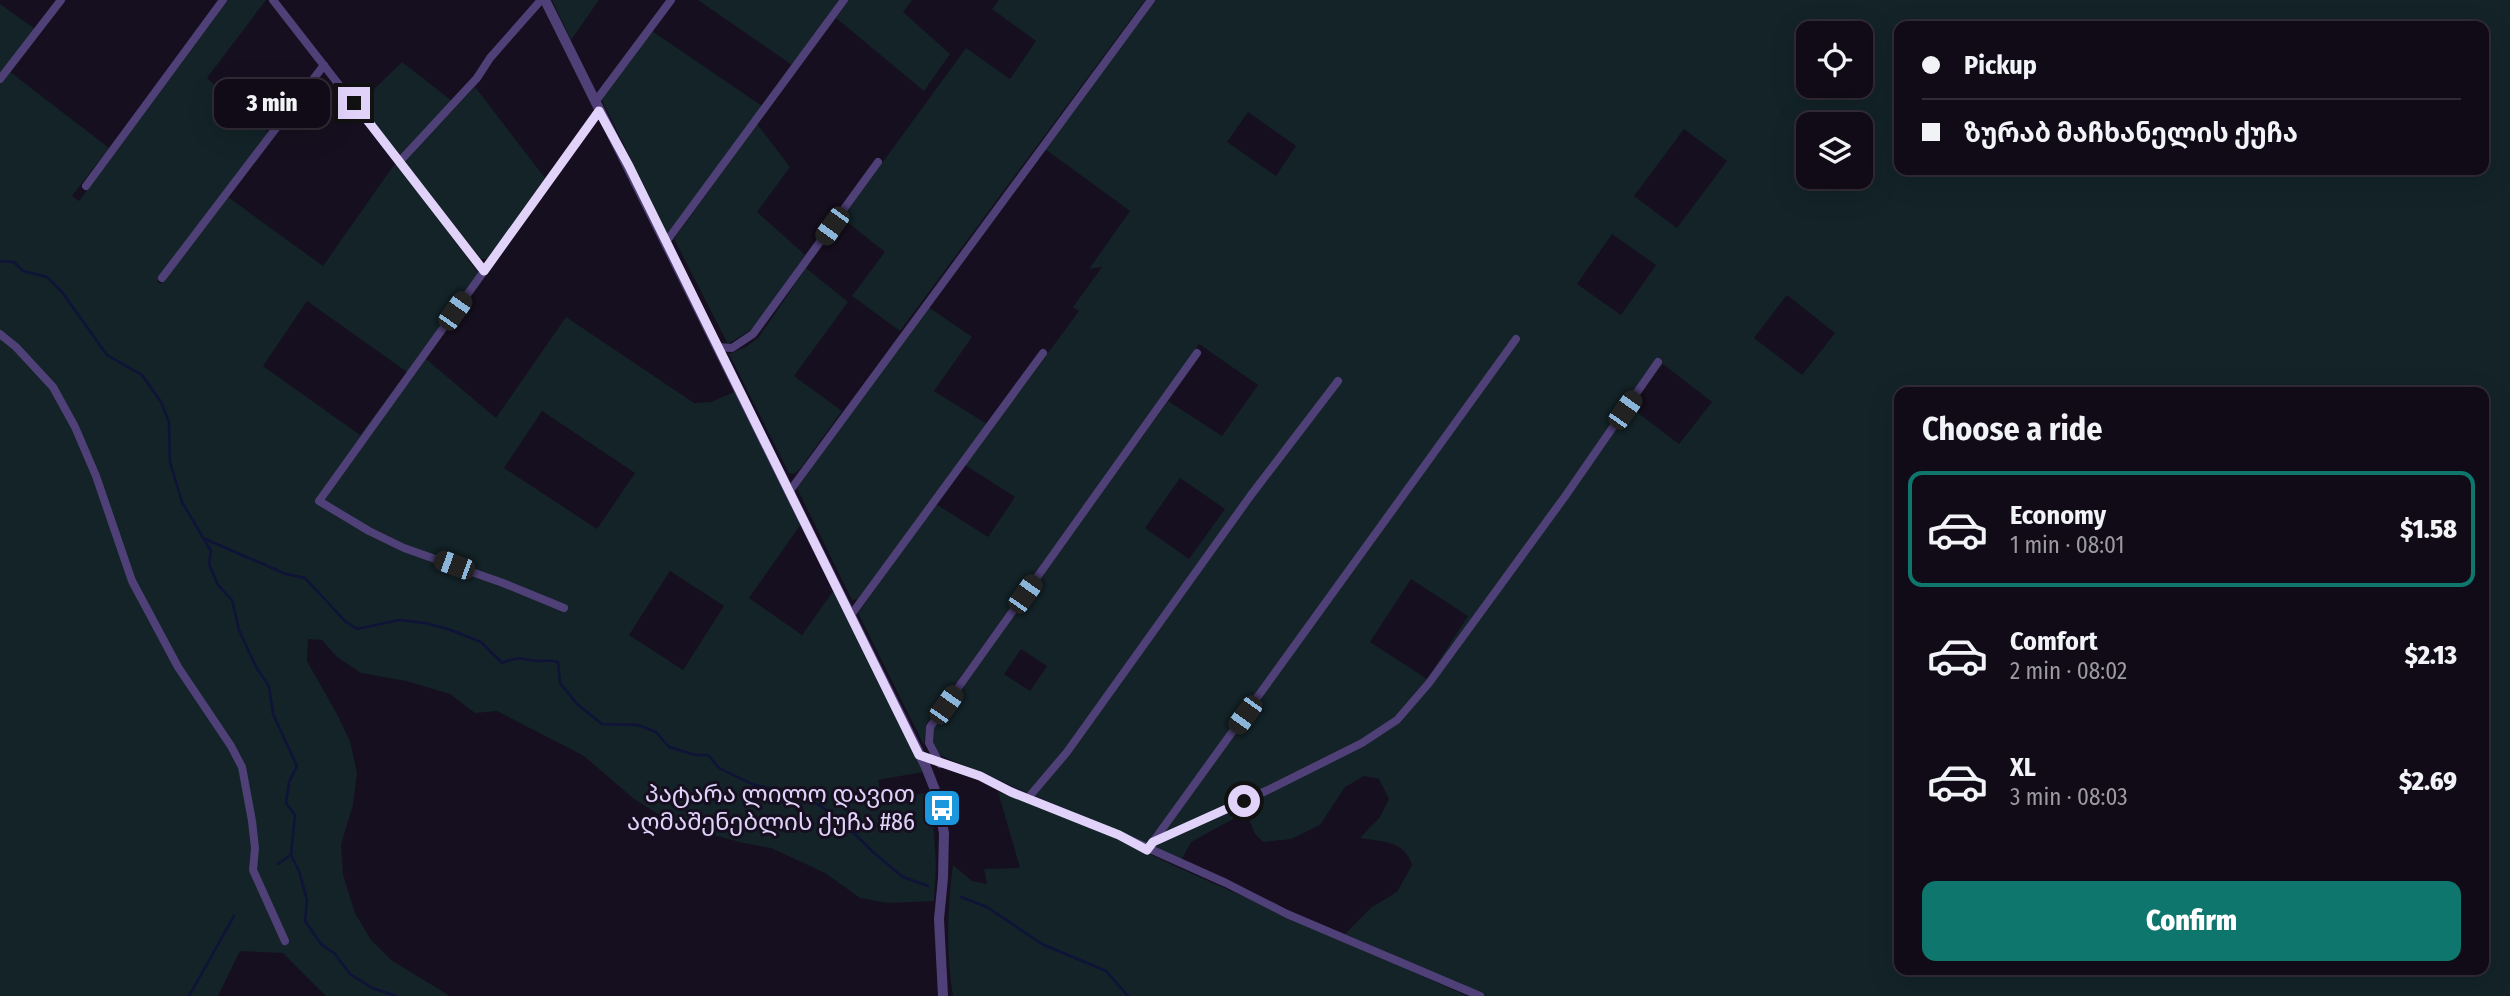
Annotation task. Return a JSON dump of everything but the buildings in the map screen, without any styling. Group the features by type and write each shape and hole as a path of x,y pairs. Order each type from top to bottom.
{"street":[{"path":"0,79 61,0"},
{"path":"86,186 223,0"},
{"path":"273,0 484,271"},
{"path":"400,161 477,78 490,58 543,0 666,242 935,790 944,833 939,919 943,996"},
{"path":"564,608 404,548 319,501 484,271 671,0"},
{"path":"666,242 844,0"},
{"path":"789,492 1151,0"},
{"path":"162,278 324,65"},
{"path":"717,347 732,348 753,334 878,162"},
{"path":"0,334 16,347 53,387 75,427 96,476 132,580 178,667 242,767 252,821 253,870 285,941"},
{"path":"1150,846 1516,340"},
{"path":"851,615 1043,353"},
{"path":"940,764 929,743 930,727 1197,353"},
{"path":"1150,846 1362,743 1397,720 1429,683 1566,495 1658,362"},
{"path":"1028,798 1066,752 1251,495 1338,381"},
{"path":"919,755 980,776 1150,846 1287,914 1480,996"}],"shaded area":[{"path":"228,0 266,0 207,78 269,133 157,282 161,284 228,197 323,266 396,162 483,279 426,359 496,418 566,317 694,403 711,402 734,392 801,524 749,598 802,635 834,590 923,772 878,780 882,800 931,792 936,864 934,901 888,903 860,898 825,873 771,848 694,830 663,817 634,799 584,756 497,711 475,713 450,694 406,681 361,673 337,657 322,640 308,639 307,661 350,741 357,773 353,805 341,844 343,875 355,913 371,940 391,960 450,996 326,996 283,953 240,951 218,996 0,996 0,4 38,31 9,71 109,148 72,196 79,201","holes":["307,301 407,372 360,435 263,366","542,411 635,473 597,529 504,468","670,571 724,606 683,670 629,635"]},
{"path":"552,0 599,0 571,40"},
{"path":"698,0 839,0 792,65"},
{"path":"849,0 912,0 903,12 950,54 924,91 836,18"},
{"path":"999,0 1145,0 900,331 852,296 885,252 842,218 966,48 1010,79 1036,41 992,9"},
{"path":"1156,0 2510,0 2510,996 1485,996 1345,934 1372,907 1397,892 1412,865 1404,851 1398,847 1360,838 1380,817 1389,799 1379,779 1364,776 1345,787 1320,825 1291,839 1263,842 1255,834 1246,812 1191,842 1182,859 942,756 934,745 932,730 1168,401 1222,436 1258,385 1199,344 926,725 924,745 858,613 936,504 988,537 1015,497 965,465 1079,311 1073,307 1102,267 1089,269 1130,211 1045,149","holes":["1248,112 1296,146 1276,176 1227,142","1684,129 1727,161 1677,228 1634,196","1612,234 1656,265 1621,315 1577,284","1787,295 1835,333 1802,375 1754,338","1663,364 1712,402 1679,444 1630,407","1180,478 1225,509 1189,559 1145,528","1411,579 1468,616 1427,679 1370,642","1021,649 1047,666 1030,691 1004,674"]},
{"path":"652,31 762,106 668,235 601,98"},
{"path":"402,62 452,101 400,155 359,104"},
{"path":"475,87 545,178 487,259 481,259 406,164 406,159"},
{"path":"757,124 790,167 757,212 805,255 752,329 728,344 674,239"},
{"path":"806,268 848,302 794,376 842,411 794,474 789,473 729,354 746,347 759,337"},
{"path":"927,306 972,337 934,391 987,424 859,599 852,600 797,488"},
{"path":"998,792 1054,809 1177,867 1467,996 953,996 948,930 953,865 972,881 987,884 984,869 1020,868"}],"waterway":[{"path":"0,261 14,262 23,271 47,277 62,292 107,355 142,375 161,402 169,422 170,462 182,502 211,551 209,564 218,585 232,600 239,630 256,667 269,686 273,714 297,766 289,782 286,803 295,815 291,855 299,871 307,900 305,921 321,944 335,954 350,974 372,988 396,996"},
{"path":"205,539 286,574 305,578 345,621 357,629 399,620 425,623 481,642 502,663 519,658 558,662 560,683 577,704 602,724 638,725 656,732 669,747 696,755 708,755 719,768 752,784 809,799 851,830 903,877 928,886"},
{"path":"278,864 289,856"},
{"path":"961,897 987,907 1042,944 1106,971 1128,996"},
{"path":"189,996 234,916"}],"place":[{"name":"პატარა ლილო დავით აღმაშენებლის ქუჩა #86","path":"942,808"}],"route":[{"path":"354,103 484,271 599,111 629,166 919,755 980,776 1011,792 1119,835 1147,850 1153,842 1244,801"}]}
